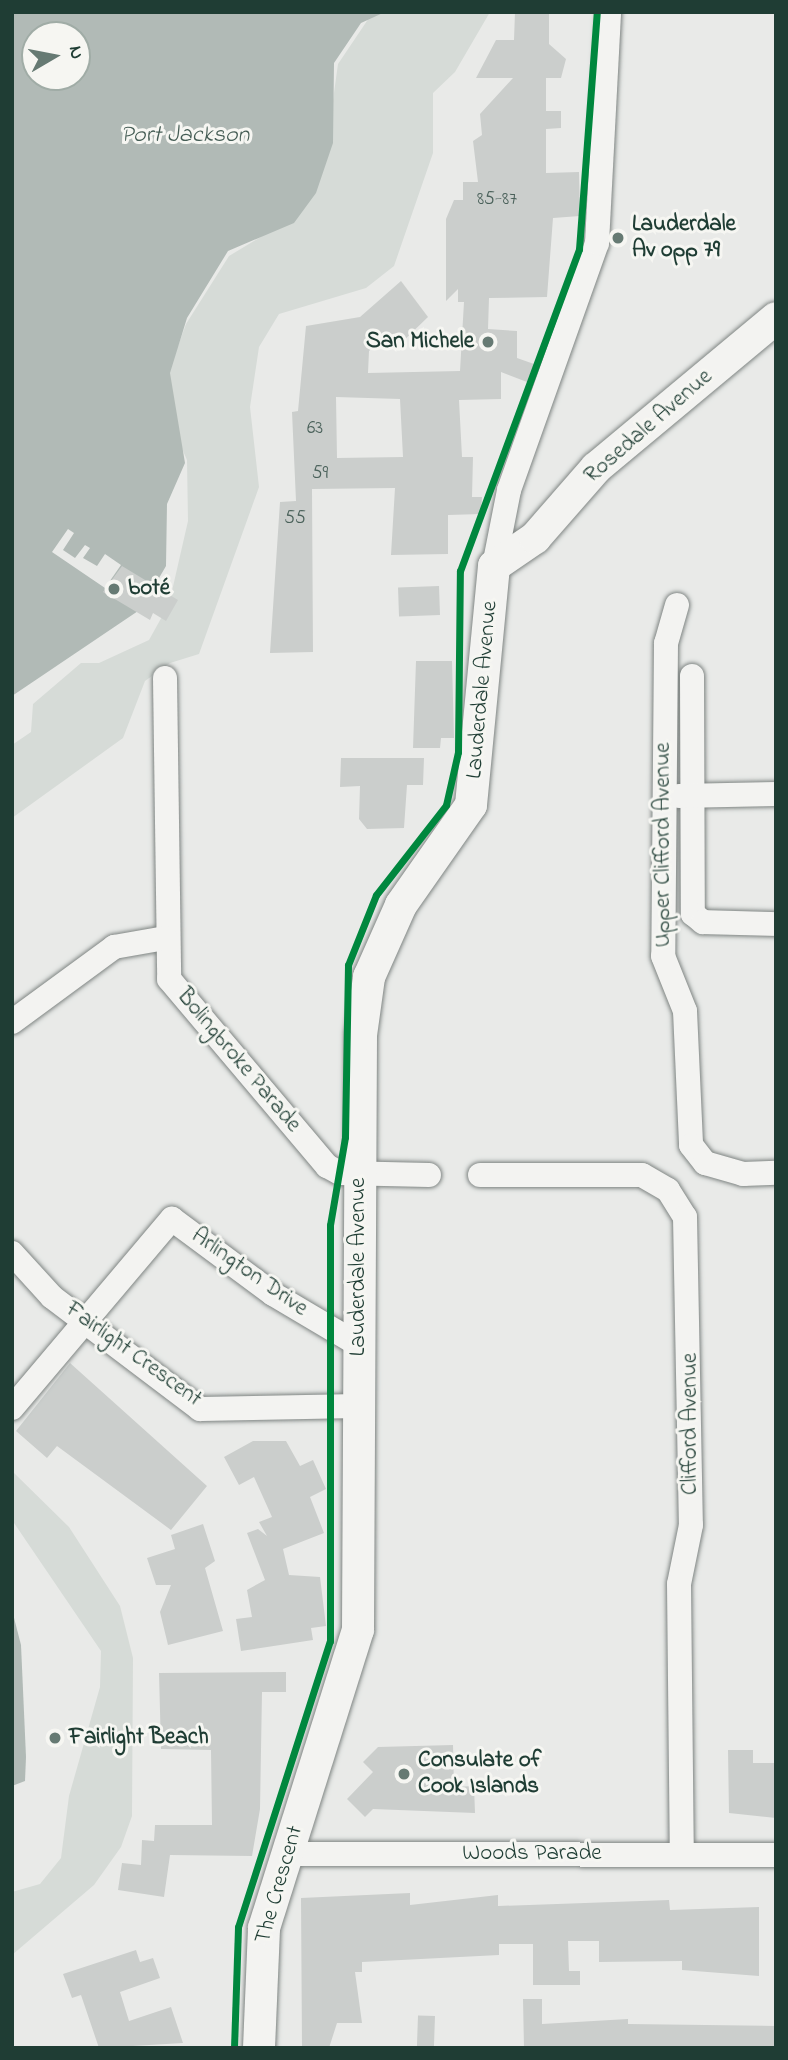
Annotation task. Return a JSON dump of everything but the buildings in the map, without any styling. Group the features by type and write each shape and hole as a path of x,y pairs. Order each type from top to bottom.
{"main road":[{"name":"Rosedale Avenue","path":"494,566 535,538 596,468 776,318"},
{"name":"Lauderdale Avenue","path":"303,1807 358,1630 361,1035 369,977 401,905 471,805 494,566"},
{"name":"The Crescent","path":"259,2048 261,1946 303,1807"}],"street":[{"name":"Lauderdale Avenue","path":"494,566 509,490 597,243 609,12"},
{"name":"Upper Clifford Avenue","path":"677,605 666,643 663,956 685,1011 685,1109 691,1145 705,1163 743,1174 776,1173"},
{"path":"692,676 693,914 703,922 776,924"},
{"name":"Bolingbroke Parade","path":"165,678 165,939 169,979 193,1013 327,1166 359,1174 429,1175"},
{"path":"664,796 776,794"},
{"path":"12,1022 114,947 165,939"},
{"name":"Clifford Avenue","path":"480,1175 642,1175 668,1190 685,1217 691,1525 679,1584 682,1854"},
{"name":"Arlington Drive","path":"12,1408 172,1219 273,1294 359,1345"},
{"name":"Fairlight Crescent","path":"12,1253 85,1321 200,1409 359,1406"},
{"name":"Woods Parade","path":"287,1854 776,1855"}],"shaded area":[{"path":"373,12 490,12 455,72 433,93 433,153 394,266 366,288 279,314 259,347 250,407 259,487 199,654 170,663 145,681 123,738 12,818 12,745 31,732 33,704 81,663 99,663 149,640 169,604 188,521 187,460 169,419 164,384 186,324 229,256 299,214 324,165 338,64"},
{"path":"12,1471 69,1527 120,1606 133,1658 132,1816 121,1847 94,1885 12,1955 12,1892 40,1884 61,1858 69,1796 100,1687 101,1651 12,1520"}],"water":[{"name":"Port Jackson","path":"12,12 385,12 361,23 334,63 333,143 316,193 294,223 228,251 187,318 170,373 185,463 167,504 166,566 141,609 12,696"},
{"path":"12,1610 21,1645 26,1757 25,1781 12,1786"}],"pier":[{"path":"68,529 74,533 63,550 75,558 85,545 90,548 83,558 97,566 105,554 121,565 105,588 52,552"}],"cycle path":[{"path":"234,2048 238,1927 330,1641 330,1225 345,1137 348,965 376,895 446,805 458,752 460,571 579,249 597,12"}],"place":[{"name":"Lauderdale Av opp 79","path":"618,238"},
{"name":"San Michele","path":"488,342"},
{"name":"boté","path":"114,589"},
{"name":"Fairlight Beach","path":"55,1738"},
{"name":"Consulate of Cook Islands","path":"404,1774"}]}
